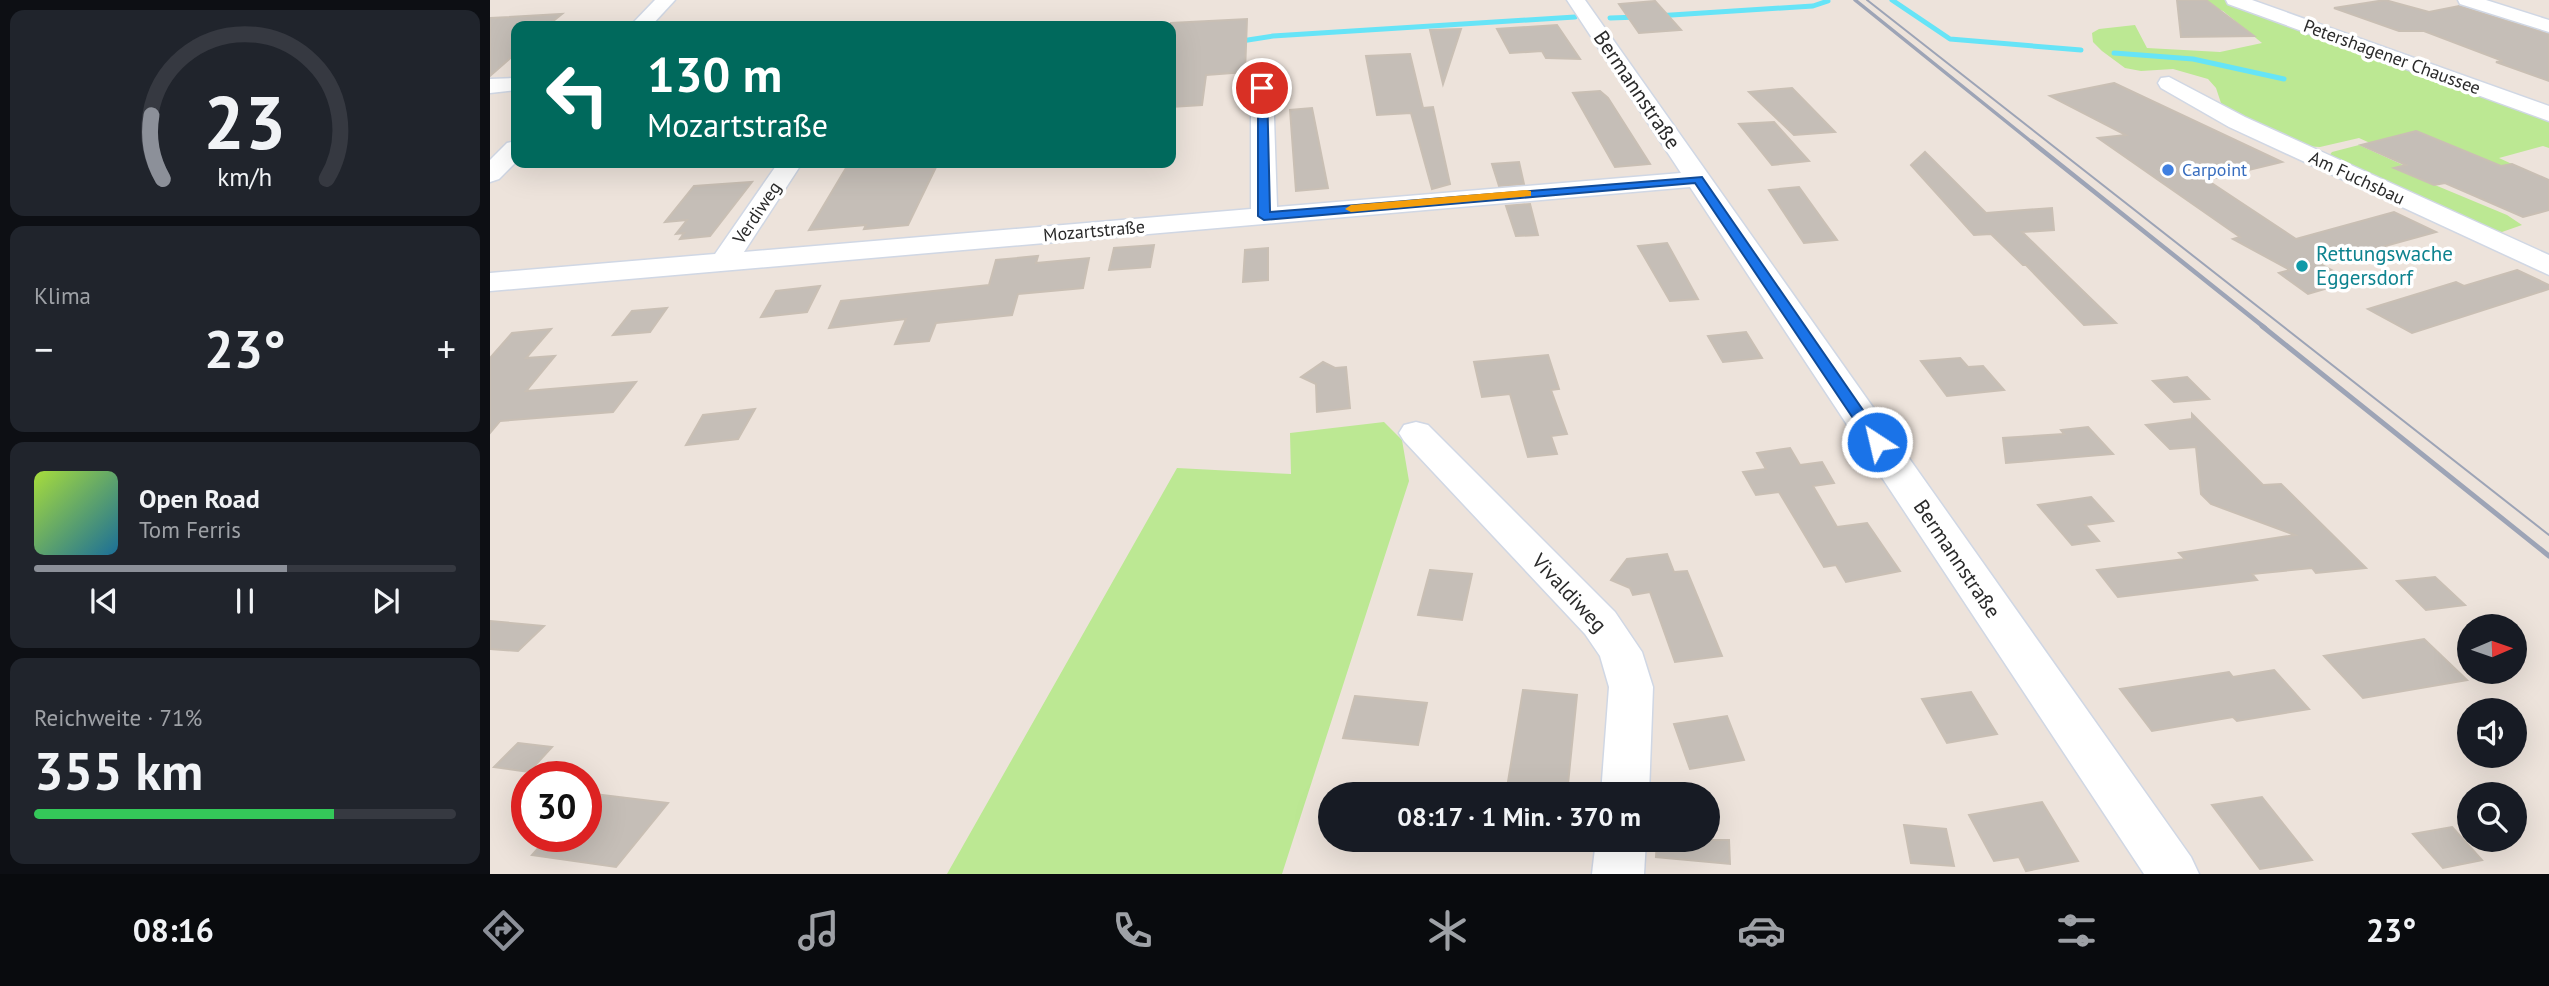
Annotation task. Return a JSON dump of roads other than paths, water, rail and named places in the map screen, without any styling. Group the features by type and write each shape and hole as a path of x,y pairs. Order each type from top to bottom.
{"street":[{"path":"645,21 666,0"},
{"name":"Bermannstraße","path":"1576,0 2173,874"},
{"name":"Petershagener Chaussee","path":"2235,0 2549,114"},
{"path":"2467,0 2549,26"},
{"path":"1252,82 1262,88 1264,216"},
{"name":"Am Fuchsbau","path":"2169,83 2237,121 2549,266"},
{"path":"490,86 511,84"},
{"path":"490,174 511,153"},
{"name":"Verdiweg","path":"723,263 787,168"},
{"name":"Mozartstraße","path":"490,282 1698,179"},
{"name":"Vivaldiweg","path":"1416,433 1600,623 1620,652 1631,687 1626,782"},
{"path":"1618,874 1620,852"}],"waterway":[{"path":"1892,0 1950,39 2081,50"},
{"path":"1656,16 1813,6 1828,1"},
{"path":"1235,42 1273,36 1575,17"},
{"path":"1610,18 1639,17"},
{"path":"2114,53 2193,59 2284,79"}],"tram line":[{"path":"1867,0 2549,535"}],"railway":[{"path":"1855,0 2034,144"},
{"path":"2032,142 2265,328"},
{"path":"2262,326 2549,556"}],"place":[{"name":"Carpoint","path":"2168,170"},
{"name":"Rettungswache Eggersdorf","path":"2302,266"}]}
